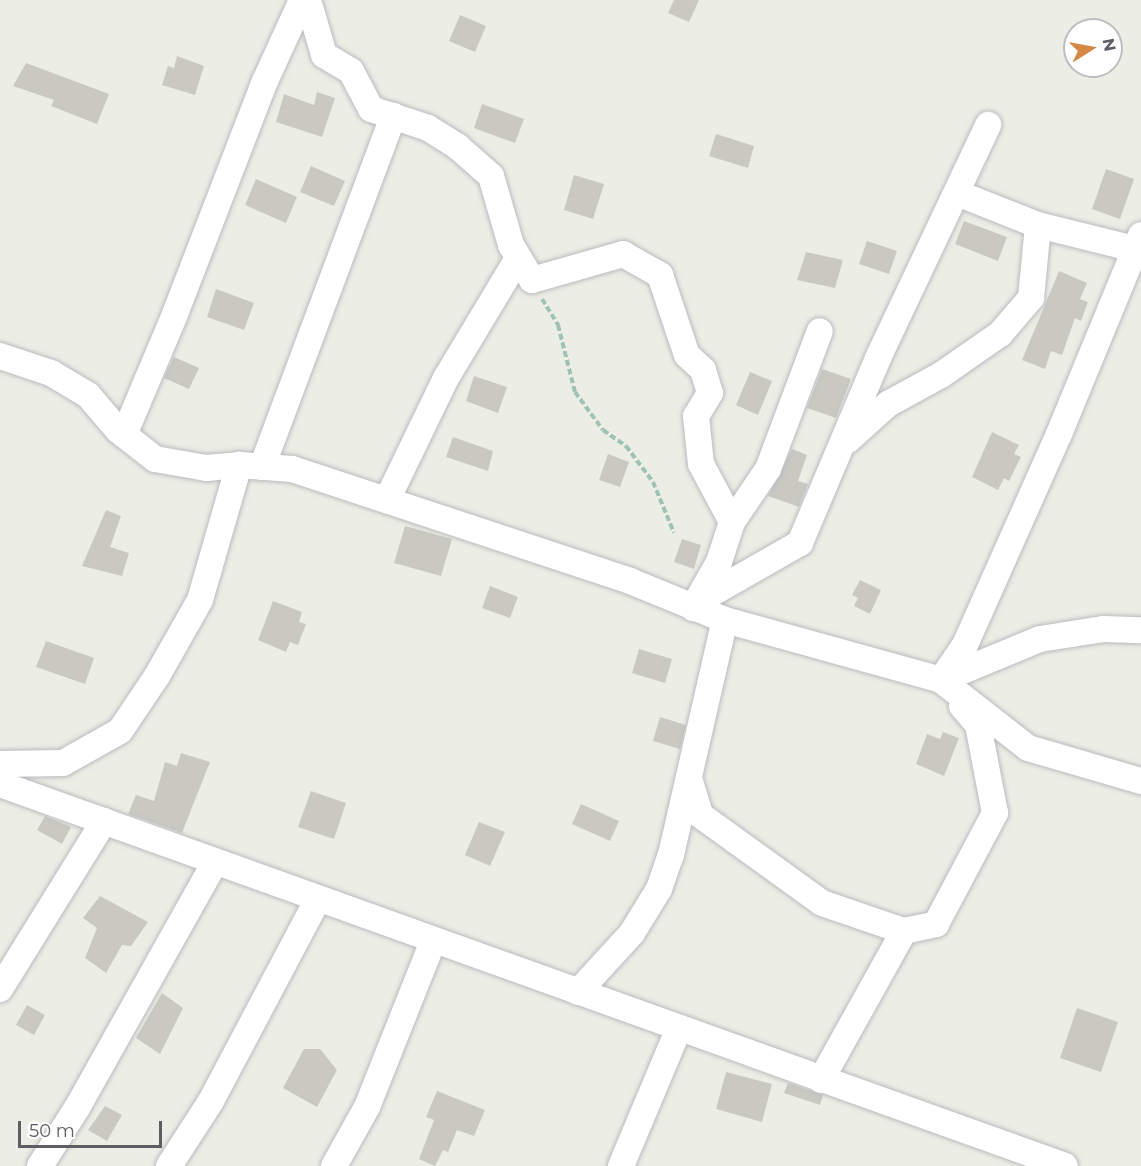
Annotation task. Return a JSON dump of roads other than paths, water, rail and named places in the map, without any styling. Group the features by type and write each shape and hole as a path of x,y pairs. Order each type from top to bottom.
{"street":[{"path":"124,435 175,314 264,81 302,0"},
{"path":"308,0 324,55 351,71 371,109 428,128 458,147 491,176 511,245 532,280 623,254 660,275 687,355 704,370 710,393 696,416 701,464 732,522"},
{"path":"0,764 63,763 120,731 157,676 200,600 251,466 393,116"},
{"path":"693,608 707,593 800,543 878,358 988,125"},
{"path":"941,680 965,645 1059,434 1138,242 1038,225 957,193"},
{"path":"843,444 888,404 941,375 1000,334 1031,298 1038,225"},
{"path":"387,500 446,378 518,258"},
{"path":"693,608 719,562 732,522 768,469 820,332"},
{"path":"0,356 51,373 88,395 124,435 155,459 206,468 251,466 292,469 630,581 725,620 941,680 1028,748 1141,781"},
{"path":"578,992 632,933 659,888 725,620"},
{"path":"941,680 1040,639 1104,630 1141,630"},
{"path":"688,775 700,815 792,877 822,903 904,931 936,924 995,813 978,725 941,680"},
{"path":"0,784 1065,1166"},
{"path":"0,989 104,821"},
{"path":"40,1166 77,1108 215,862"},
{"path":"169,1166 212,1101 318,899"},
{"path":"821,1080 904,931"},
{"path":"334,1166 367,1107 433,941"},
{"path":"621,1166 679,1028"}]}
